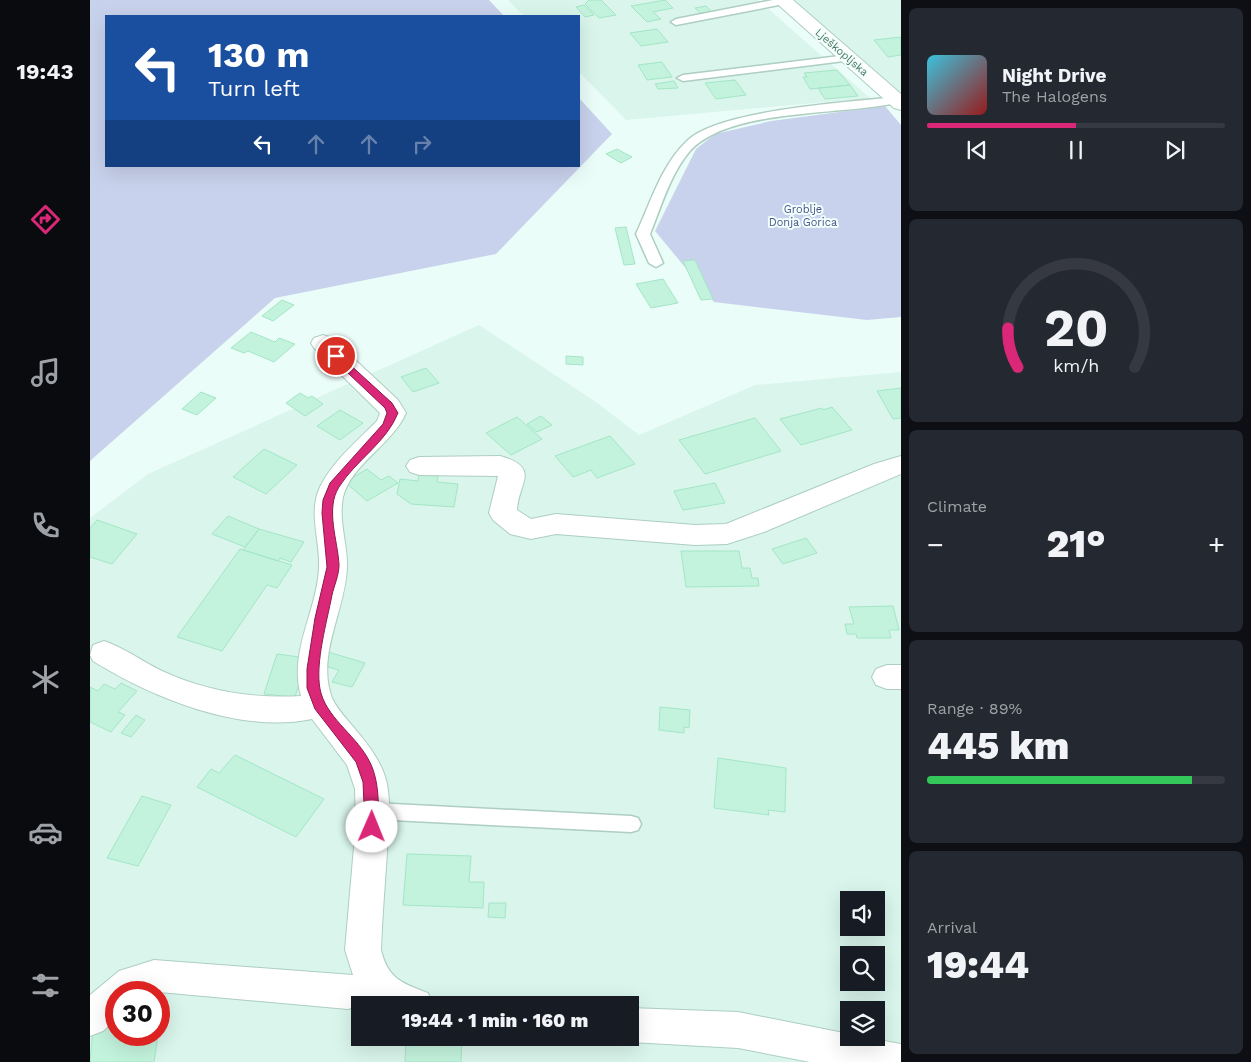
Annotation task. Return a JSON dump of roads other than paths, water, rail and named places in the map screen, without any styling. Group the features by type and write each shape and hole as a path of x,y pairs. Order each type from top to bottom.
{"street":[{"name":"Lješkopljska","path":"783,1 899,102"},
{"path":"323,343 389,406 392,413 388,426 334,485 328,500 327,513 333,567 321,618 313,669 314,688 319,705 362,760 370,782 373,811 362,950 367,970 376,984 389,996"},
{"path":"419,466 500,465 510,468 513,473 513,479 502,504 503,513 520,527 530,529 556,524 695,535 726,534 754,525 883,470 901,465"},
{"path":"104,654 170,687 209,699 256,707 298,709 319,705"},
{"path":"143,981 154,978 348,992 357,991 376,984"},
{"path":"90,1019 105,1006"},
{"path":"639,1025 738,1030 901,1062"}],"lane":[{"path":"676,22 783,1"},
{"path":"683,78 848,58"},
{"path":"656,263 643,234 675,165 694,140 711,131 752,118 899,102"},
{"path":"373,811 631,824"}],"park label":[{"name":"Groblje Donja Gorica","path":"803,215"}]}
